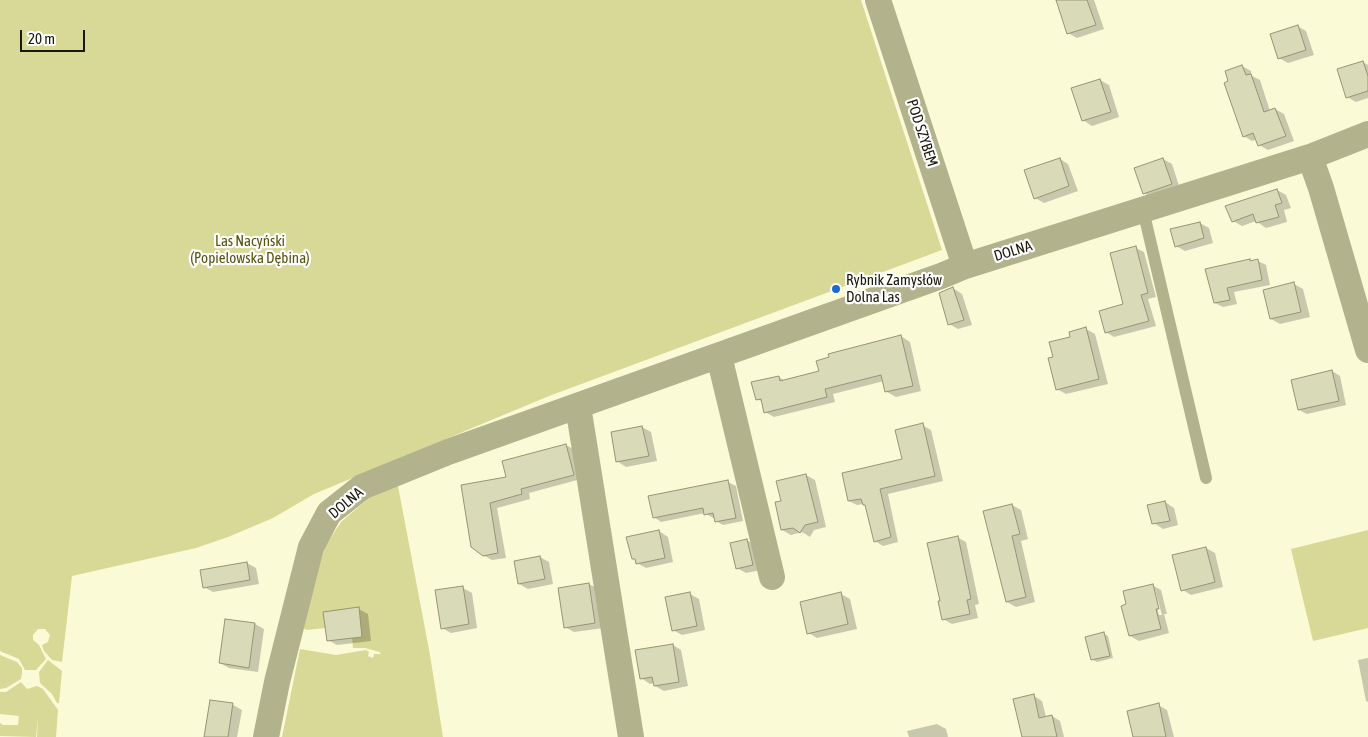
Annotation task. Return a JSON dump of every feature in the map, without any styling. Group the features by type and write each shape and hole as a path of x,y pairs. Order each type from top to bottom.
{"street":[{"name":"POD SZYBEM","path":"878,0 965,266"},
{"name":"DOLNA","path":"266,737 276,682 312,547 330,513 362,487 448,452 965,266 1310,157 1368,134"},
{"path":"1310,157 1324,196 1368,350"},
{"path":"719,356 772,577"},
{"path":"578,406 631,737"}],"lane":[{"path":"1142,210 1206,478"}],"green space":[{"name":"Las Nacyński (Popielowska Dębina)","path":"0,0 861,0 942,250 549,396 314,494 273,518 228,537 196,548 72,576 62,662 52,660 44,651 42,645 48,642 50,635 45,629 38,629 33,635 33,640 39,645 46,659 36,670 25,670 19,659 0,651"},
{"path":"398,486 430,655 443,737 282,737 300,649 336,655 366,650 369,652 368,656 373,658 374,654 381,654 380,652 365,648 353,648 352,638 327,641 325,628 307,630 302,628 320,554 341,522 369,498"},
{"path":"1368,530 1368,628 1313,641 1291,549"},
{"path":"0,655 17,662 22,668 22,673 21,679 6,688 0,689"},
{"path":"48,660 62,671 59,703 40,683 39,672"},
{"path":"21,682 27,689 37,686 43,689 58,710 56,737 37,737 38,718 36,737 0,736 0,723 3,725 18,725 19,716 0,714 0,692 6,692"}],"building":[{"path":"1056,0 1087,0 1096,25 1067,34"},
{"path":"1298,25 1306,50 1278,59 1270,34"},
{"path":"1363,61 1368,76 1368,91 1346,98 1337,69"},
{"path":"1242,65 1246,75 1251,74 1264,112 1275,108 1286,136 1258,146 1253,133 1243,137 1224,83 1228,81 1225,71"},
{"path":"1100,79 1111,112 1082,121 1071,88"},
{"path":"1060,158 1069,186 1034,199 1024,170"},
{"path":"1163,158 1172,184 1143,194 1134,168"},
{"path":"1277,189 1282,203 1275,205 1279,217 1256,223 1253,214 1232,222 1225,206"},
{"path":"1200,222 1204,238 1175,247 1170,229"},
{"path":"1136,246 1148,293 1141,295 1149,321 1105,333 1099,311 1123,304 1110,253"},
{"path":"1250,259 1250,261 1258,259 1262,280 1227,288 1230,300 1214,303 1205,269"},
{"path":"1294,282 1301,312 1270,319 1263,290"},
{"path":"953,287 964,320 948,325 939,293"},
{"path":"1086,327 1099,379 1056,390 1048,358 1053,357 1049,342 1070,337 1069,332"},
{"path":"901,335 913,386 885,392 881,375 825,389 827,397 764,413 761,399 756,400 751,382 779,376 780,381 819,371 816,361 829,357 828,354"},
{"path":"1332,370 1339,401 1298,410 1291,380"},
{"path":"923,423 935,476 880,489 891,537 874,542 865,505 863,505 861,499 848,501 842,473 902,459 895,430"},
{"path":"642,426 649,456 616,462 611,432"},
{"path":"566,444 574,475 521,489 522,494 490,503 498,553 483,556 471,547 461,485 506,477 502,461"},
{"path":"806,474 818,522 805,525 800,533 793,528 781,530 775,502 781,501 776,481"},
{"path":"728,480 736,518 715,522 713,513 704,515 703,508 653,518 648,496"},
{"path":"1165,501 1170,521 1152,524 1147,505"},
{"path":"1012,504 1020,534 1012,536 1026,597 1006,602 983,511"},
{"path":"659,530 665,558 636,564 635,559 632,559 626,537"},
{"path":"958,536 971,599 967,600 970,614 942,620 938,601 940,601 927,543"},
{"path":"747,539 753,565 736,569 730,543"},
{"path":"1206,547 1215,582 1181,591 1172,555"},
{"path":"540,556 545,579 518,584 514,561"},
{"path":"247,562 250,580 203,588 200,570"},
{"path":"589,583 595,623 564,628 558,588"},
{"path":"1153,584 1159,609 1156,609 1161,629 1129,636 1121,606 1126,604 1123,591"},
{"path":"463,586 469,624 441,629 435,590"},
{"path":"690,592 697,626 672,631 665,597"},
{"path":"841,592 848,624 807,634 800,602"},
{"path":"359,607 362,637 327,641 323,612"},
{"path":"225,619 255,623 249,668 219,663"},
{"path":"1104,632 1110,656 1091,660 1085,637"},
{"path":"673,644 679,682 654,686 652,677 640,679 635,650"},
{"path":"1034,694 1039,718 1052,715 1057,737 1022,737 1013,699"},
{"path":"210,700 233,703 228,737 204,737"},
{"path":"1159,703 1166,737 1133,737 1127,711"}],"place":[{"name":"Rybnik Zamysłów Dolna Las","path":"836,289"}]}
